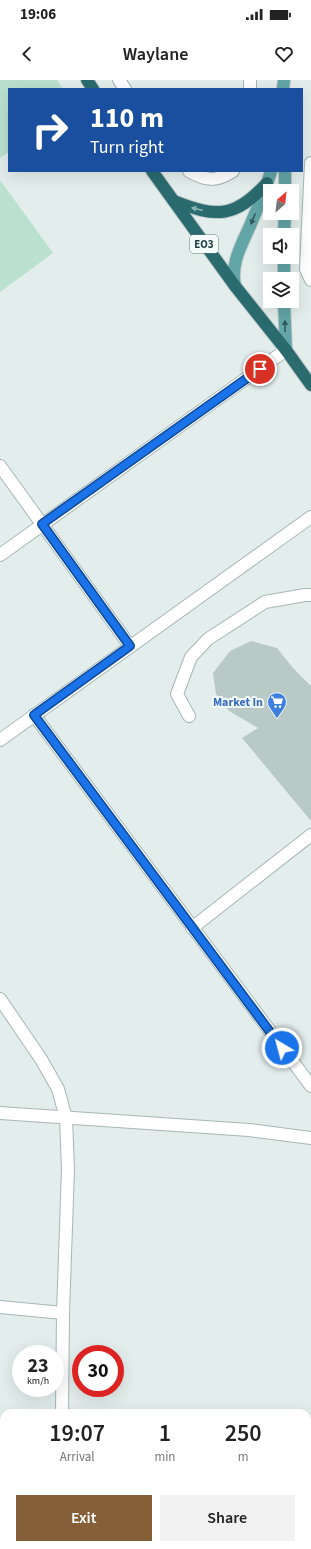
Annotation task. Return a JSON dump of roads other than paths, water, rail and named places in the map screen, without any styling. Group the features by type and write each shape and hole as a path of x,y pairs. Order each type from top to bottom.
{"highway":[{"name":"ΕΟ3","path":"156,172 174,201 235,286 286,350 311,385"},
{"path":"174,201 202,211 232,211 245,204 267,183"}],"main road":[{"path":"235,286 233,277 237,253 253,219 271,172"},
{"path":"285,172 285,184"},
{"path":"284,308 286,350"}],"street":[{"path":"311,163 306,269 311,280"},
{"path":"191,172 199,177 212,180 224,177 232,172"},
{"path":"0,555 286,350"},
{"path":"0,466 130,646"},
{"path":"0,740 311,517"},
{"path":"190,716 177,694 190,657 208,638 266,602 311,595"},
{"path":"34,715 310,1085"},
{"path":"192,928 311,835"},
{"path":"0,999 41,1059 58,1089 66,1118 68,1169 63,1313 62,1409"},
{"path":"0,1113 249,1130 311,1138"},
{"path":"0,1307 63,1313"}],"place":[{"name":"Market In","path":"277,719"}]}
